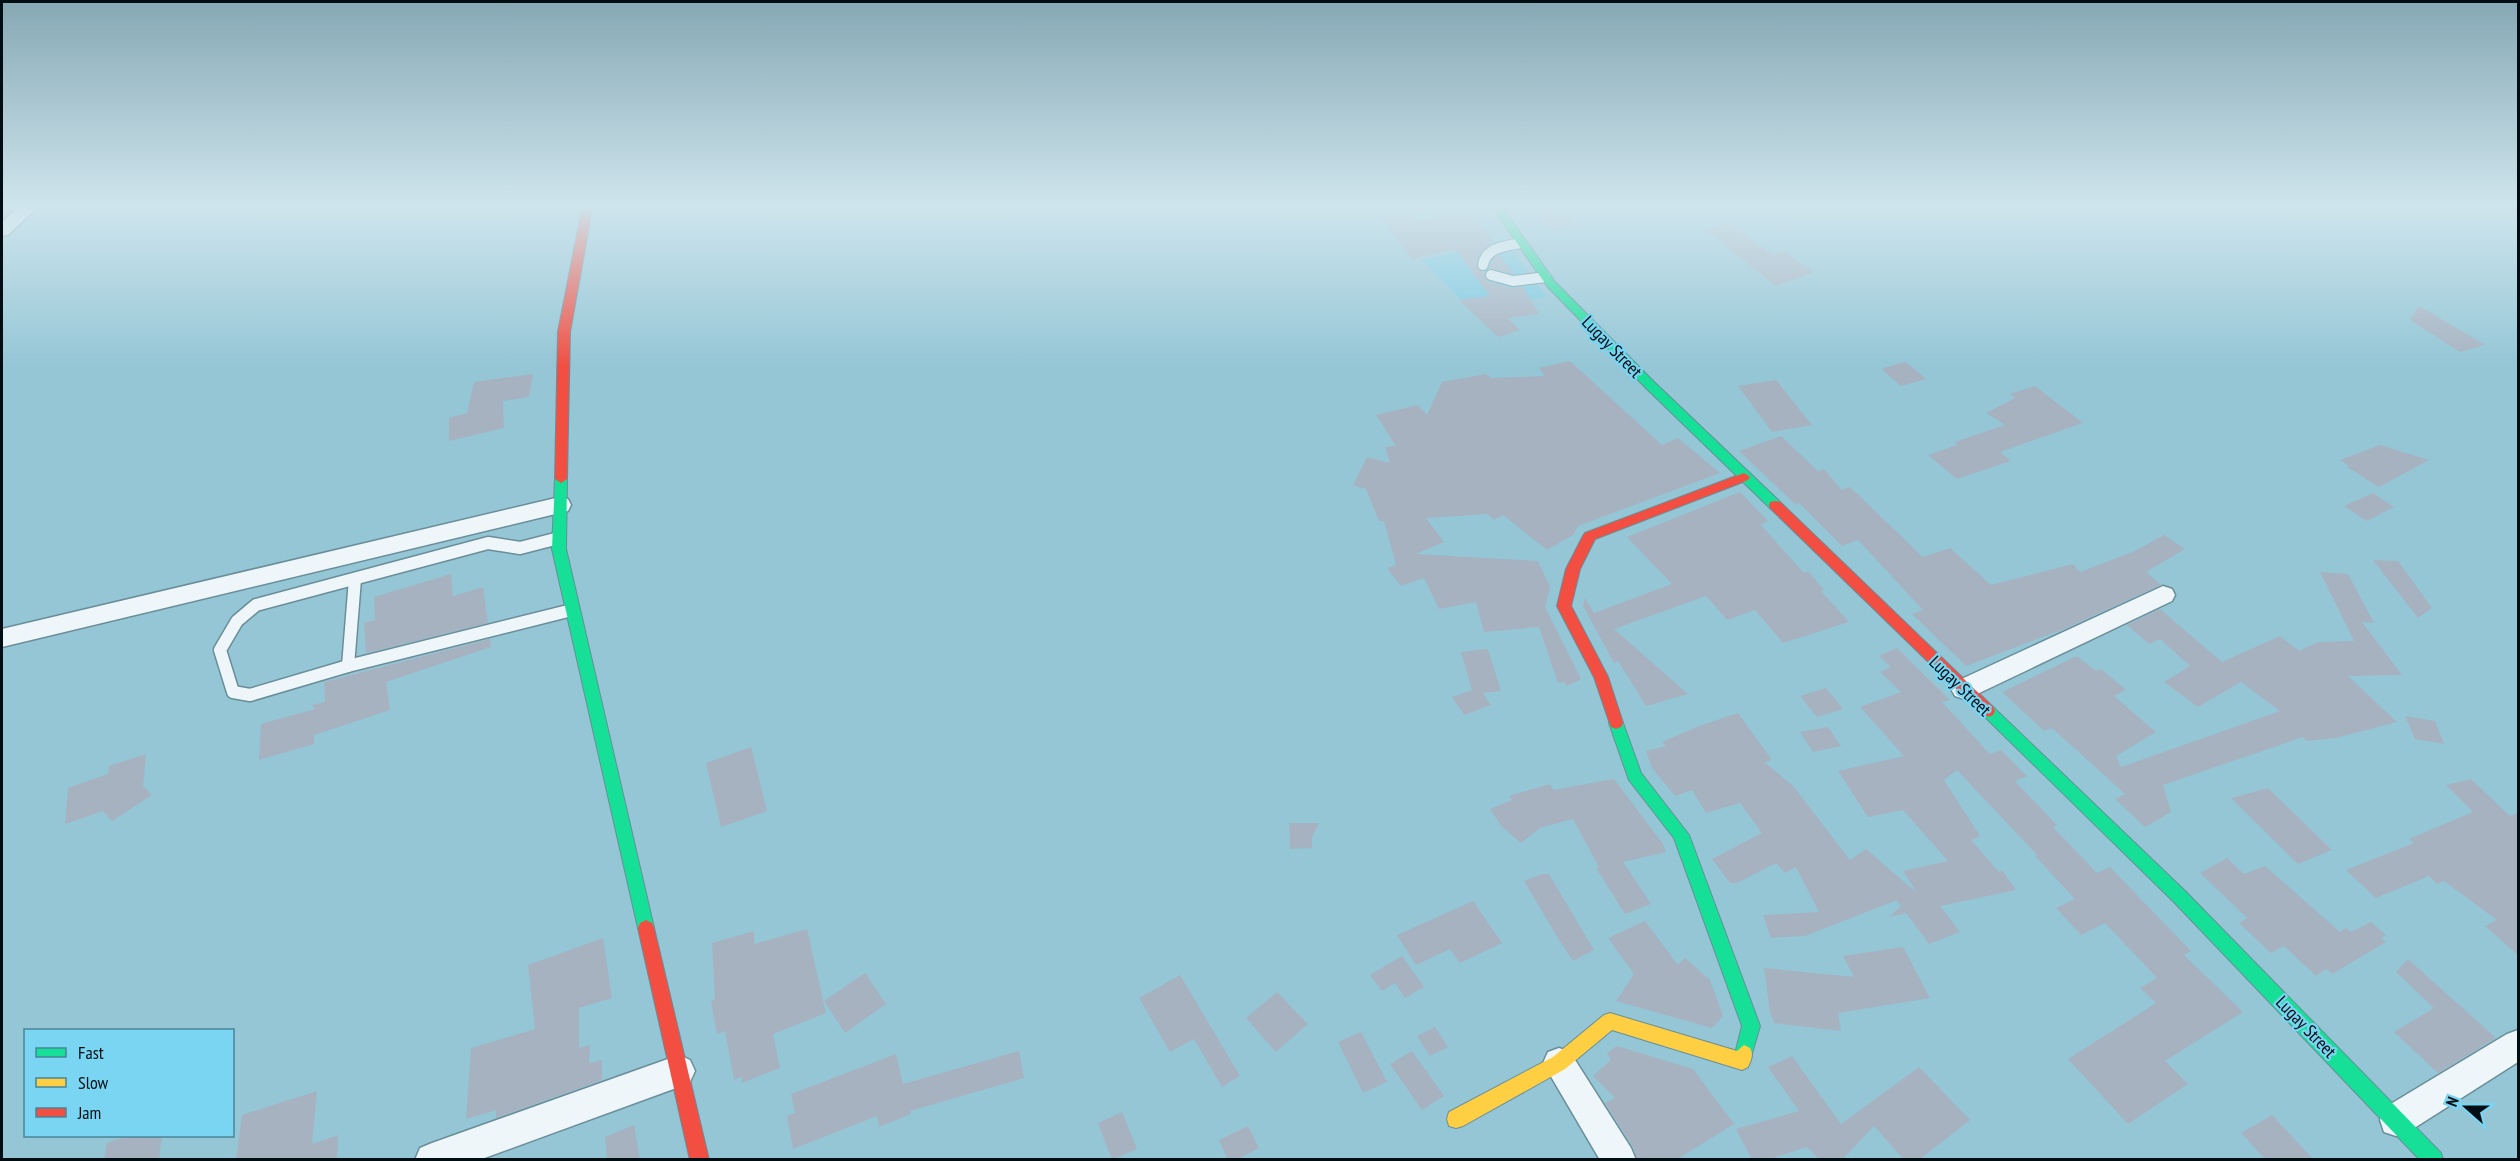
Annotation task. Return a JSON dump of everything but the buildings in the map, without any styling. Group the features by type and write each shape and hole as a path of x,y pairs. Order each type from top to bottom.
{"street":[{"path":"578,258 564,332 559,549 700,1160"},
{"name":"Lugay Street","path":"1532,258 1546,277 1648,384 2180,897 2434,1160"},
{"path":"1456,1119 1559,1063 1610,1021 1742,1061 1751,1026 1682,836 1634,776 1601,676 1564,606 1573,569 1590,536 1744,477"},
{"path":"2,638 560,505"},
{"path":"1964,689 2163,596"},
{"path":"2396,1120 2518,1045"},
{"path":"1559,1063 1618,1160"},
{"path":"432,1160 679,1071"}],"lane":[{"path":"1483,265 1485,258"},
{"path":"1491,274 1513,280 1546,277"},
{"path":"559,538 520,548 488,543 256,605 237,621 220,650 233,692 250,695 348,666 573,609"},
{"path":"348,666 355,579"}],"shaded area":[{"path":"1518,258 1546,297 1470,309 1422,260"}],"traffic: fast":[{"path":"1533,258 1551,284 1649,384 1775,505"},
{"path":"561,479 559,549 646,928"},
{"path":"1988,711 2180,897 2434,1160"},
{"path":"1616,723 1634,776 1681,835 1751,1026 1744,1054"}],"traffic: slow":[{"path":"1456,1119 1559,1063 1610,1021 1742,1061 1744,1054"}],"traffic: jam":[{"path":"561,479 564,332 578,258"},
{"path":"1616,723 1601,677 1564,606 1573,569 1590,536 1744,477"},
{"path":"1775,505 1988,711"},
{"path":"646,928 700,1160"}]}
